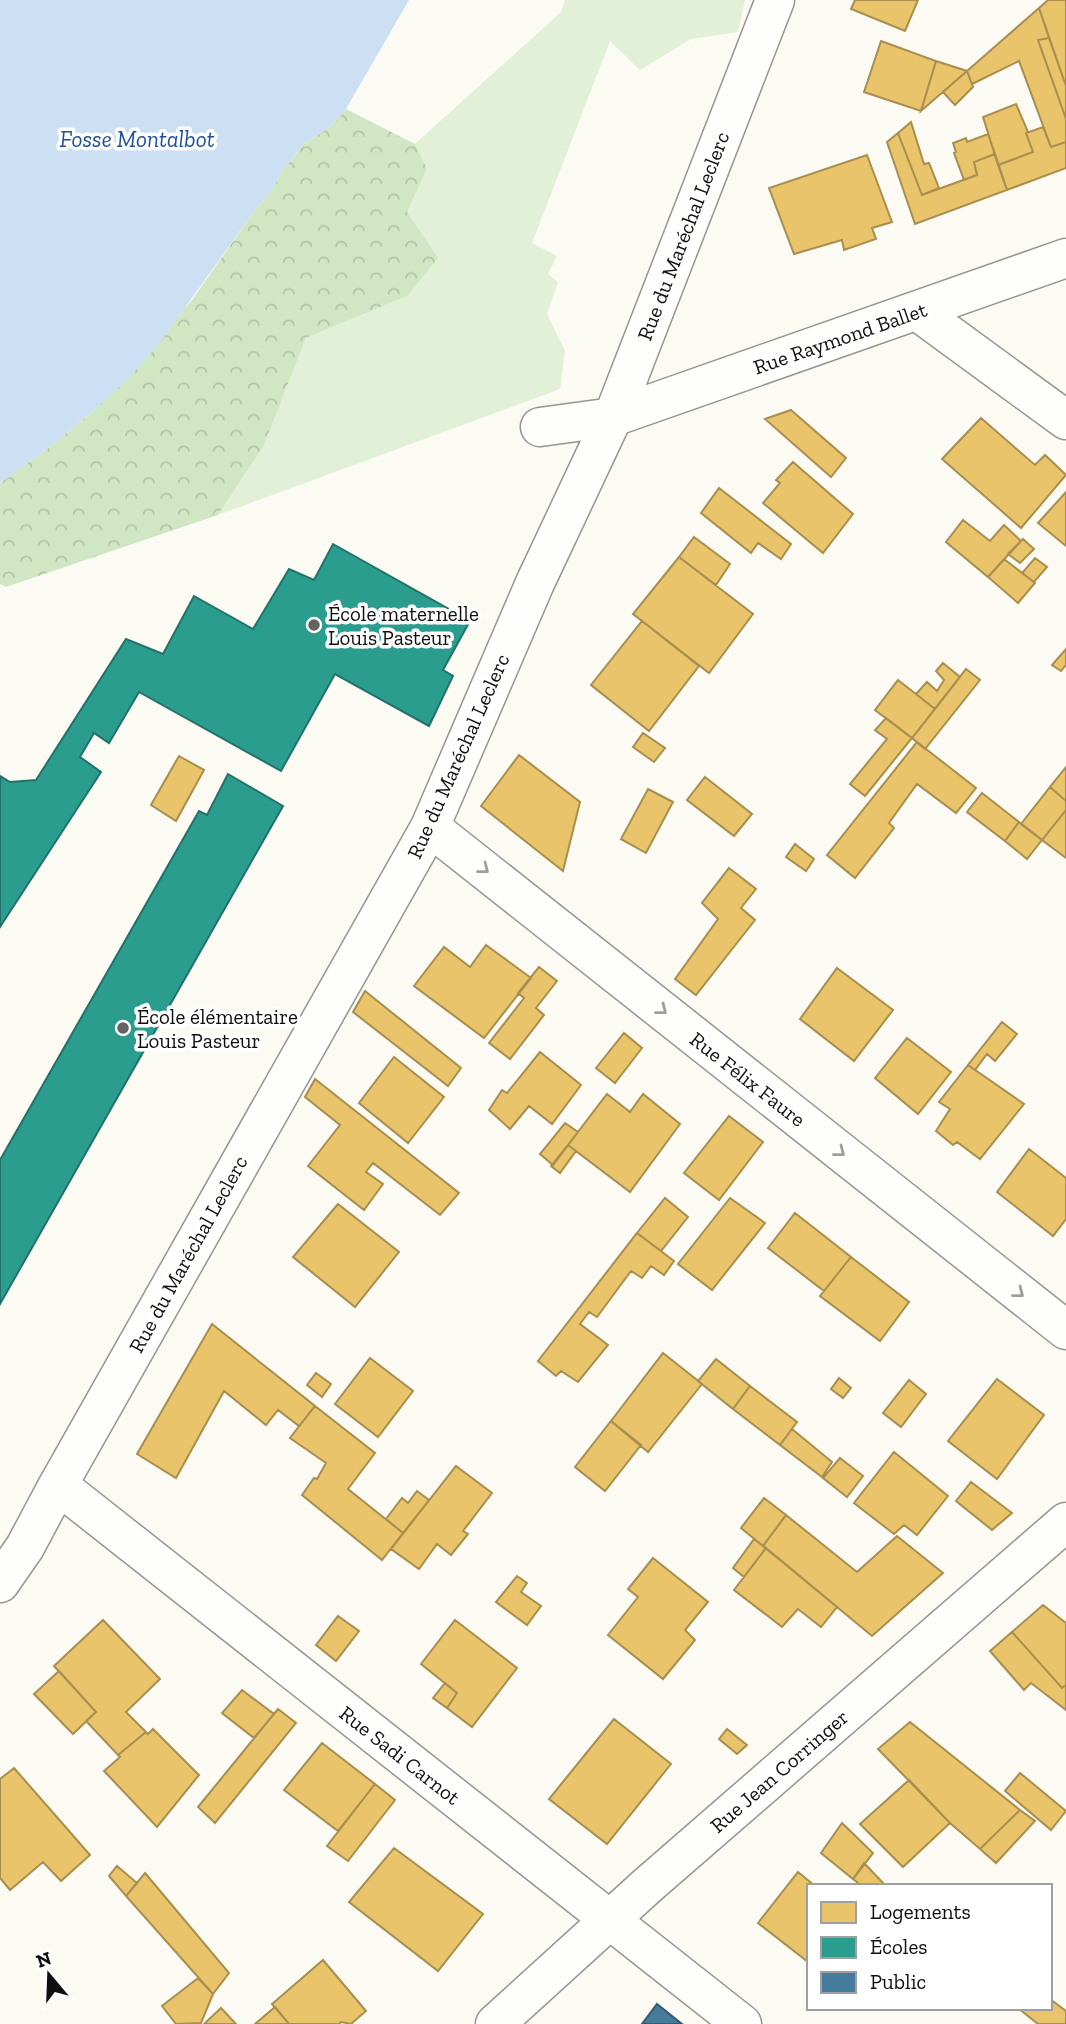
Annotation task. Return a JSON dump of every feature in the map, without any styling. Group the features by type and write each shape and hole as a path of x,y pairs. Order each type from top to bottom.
{"street":[{"name":"Rue du Maréchal Leclerc","path":"0,1583 25,1547 430,827 535,583 613,417 775,0"},
{"name":"Rue Raymond Ballet","path":"540,427 613,417 1066,258"},
{"path":"916,311 1066,420"},
{"name":"Rue Félix Faure","path":"430,827 1066,1331"},
{"name":"Rue Sadi Carnot","path":"58,1485 742,2024"},
{"name":"Rue Jean Corringer","path":"495,2024 609,1920 1066,1522"}],"green space":[{"path":"565,0 745,0 738,32 691,39 640,70 610,41 532,243 557,256 548,274 558,282 547,314 565,351 560,389 218,515 264,445 306,338 407,296 407,212 427,169 415,144 561,12"},
{"path":"346,109 415,144 427,169 407,212 438,258 407,296 306,338 264,445 218,515 6,587 0,584 0,483 93,411 192,300 272,190 282,171 304,144 331,126"}],"water":[{"name":"Fosse Montalbot","path":"0,0 409,0 346,109 331,126 304,144 282,171 272,190 159,344 126,381 93,411 0,483"}],"building: Logements":[{"path":"855,0 918,0 905,31 851,9"},
{"path":"1048,0 1066,0 1066,86 1039,8"},
{"path":"1039,8 1049,38 1038,40 1066,119 1066,142 1051,147 1019,61 972,84 967,71"},
{"path":"1049,38 1066,86 1066,119 1038,40"},
{"path":"881,41 936,61 921,111 864,92"},
{"path":"936,61 967,71 921,111"},
{"path":"967,71 973,87 955,105 943,92"},
{"path":"1016,104 1033,152 998,165 983,117"},
{"path":"911,122 924,164 929,163 939,188 922,195 898,133"},
{"path":"1043,127 1051,147 1066,142 1066,168 1007,190 998,165 1033,152 1026,133"},
{"path":"898,133 922,195 977,175 974,162 995,154 1007,190 915,224 887,142"},
{"path":"988,134 995,154 974,162 977,175 964,180 953,143 966,138 967,142"},
{"path":"867,155 892,222 872,228 876,239 844,250 842,240 794,254 769,188"},
{"path":"791,410 846,458 831,477 765,419"},
{"path":"981,418 1035,465 1045,455 1066,475 1021,528 942,459"},
{"path":"793,462 853,514 823,553 763,503 780,483 776,480"},
{"path":"719,488 791,544 781,559 758,543 751,553 701,513"},
{"path":"1066,492 1066,546 1038,523"},
{"path":"963,520 990,541 1004,525 1021,541 988,577 946,542"},
{"path":"694,537 730,564 716,585 679,557"},
{"path":"1023,539 1034,549 1020,563 1008,554"},
{"path":"679,557 753,614 709,673 633,614"},
{"path":"1035,558 1047,567 1034,582 1022,573"},
{"path":"1004,559 1035,583 1018,603 988,577"},
{"path":"642,621 699,666 649,731 591,685"},
{"path":"1066,649 1066,665 1061,671 1052,665"},
{"path":"943,663 960,677 935,709 916,694 927,682 937,691 944,680 936,671"},
{"path":"966,669 980,680 925,749 912,738"},
{"path":"898,680 935,709 912,738 875,710"},
{"path":"886,718 912,738 865,796 850,784 887,739 875,730"},
{"path":"643,733 665,748 654,762 633,747"},
{"path":"917,742 976,788 956,813 917,784 889,823 894,828 855,878 827,855"},
{"path":"519,755 580,802 563,871 481,806"},
{"path":"179,756 204,770 176,821 151,805"},
{"path":"1066,767 1066,801 1050,787"},
{"path":"705,777 752,814 734,836 687,800"},
{"path":"1050,787 1066,801 1066,810 1042,840 1021,824"},
{"path":"648,789 673,802 646,853 621,839"},
{"path":"982,793 1019,822 1005,841 967,812"},
{"path":"1066,810 1066,858 1042,840"},
{"path":"1019,822 1042,840 1027,859 1005,841"},
{"path":"795,844 814,859 806,871 786,857"},
{"path":"729,868 756,889 741,908 755,920 696,995 675,979 718,919 702,903"},
{"path":"486,945 531,978 484,1038 414,986 444,947 470,967"},
{"path":"539,967 557,981 536,1008 544,1015 510,1059 489,1043 524,998 518,993"},
{"path":"837,968 893,1010 854,1061 800,1019"},
{"path":"365,991 461,1068 448,1086 353,1012"},
{"path":"1002,1022 1017,1034 995,1061 987,1054 975,1070 968,1065"},
{"path":"624,1033 642,1048 615,1083 596,1068"},
{"path":"907,1038 951,1072 918,1114 875,1078"},
{"path":"540,1052 581,1085 552,1124 529,1106 510,1129 489,1110 502,1090 507,1093"},
{"path":"394,1057 444,1097 408,1143 359,1103"},
{"path":"968,1065 1024,1104 980,1159 957,1142 953,1145 936,1131 950,1109 939,1102"},
{"path":"315,1079 459,1193 440,1215 373,1163 366,1172 383,1184 364,1210 308,1166 340,1125 305,1097"},
{"path":"607,1094 630,1112 643,1094 680,1124 630,1192 568,1145"},
{"path":"729,1116 763,1142 719,1200 684,1173"},
{"path":"565,1123 578,1132 553,1165 540,1154"},
{"path":"568,1145 576,1151 560,1173 551,1166"},
{"path":"1029,1149 1066,1178 1066,1219 1053,1236 997,1192"},
{"path":"665,1198 688,1217 661,1251 637,1233"},
{"path":"730,1198 765,1223 712,1290 678,1264"},
{"path":"338,1204 399,1252 355,1307 293,1257"},
{"path":"795,1213 851,1257 824,1291 768,1248"},
{"path":"637,1233 674,1261 664,1275 651,1266 642,1278 631,1271 597,1317 589,1312 580,1324 608,1345 578,1382 561,1371 556,1376 538,1361"},
{"path":"851,1257 909,1302 880,1341 820,1296"},
{"path":"212,1324 315,1406 299,1426 278,1410 266,1425 224,1391 176,1478 137,1454"},
{"path":"663,1353 702,1384 648,1452 611,1421"},
{"path":"370,1358 413,1391 378,1437 335,1404"},
{"path":"716,1359 750,1386 733,1409 698,1381"},
{"path":"316,1373 331,1384 322,1397 307,1385"},
{"path":"839,1378 851,1388 843,1398 831,1389"},
{"path":"997,1379 1044,1415 997,1479 948,1441"},
{"path":"909,1380 926,1394 901,1427 883,1413"},
{"path":"750,1386 797,1422 780,1445 733,1409"},
{"path":"315,1406 375,1453 348,1489 403,1533 382,1560 302,1495 314,1478 317,1479 326,1463 290,1438"},
{"path":"611,1421 641,1445 605,1491 575,1467"},
{"path":"792,1429 832,1462 822,1477 780,1445"},
{"path":"894,1452 948,1496 917,1535 904,1525 894,1534 854,1503"},
{"path":"840,1458 863,1476 847,1497 823,1478"},
{"path":"456,1466 492,1493 463,1531 468,1534 451,1555 437,1544 419,1569 391,1549"},
{"path":"971,1482 1012,1513 992,1530 956,1501"},
{"path":"417,1491 429,1500 403,1533 386,1519 402,1498 408,1503"},
{"path":"764,1498 786,1515 763,1546 741,1528"},
{"path":"786,1515 857,1572 897,1536 943,1573 872,1636 763,1546"},
{"path":"754,1539 766,1548 744,1577 733,1568"},
{"path":"766,1548 837,1607 821,1627 798,1609 782,1627 734,1590"},
{"path":"653,1558 708,1602 685,1630 695,1640 663,1679 608,1635 638,1597 628,1589"},
{"path":"517,1576 527,1583 521,1592 541,1606 527,1625 496,1602"},
{"path":"1043,1605 1066,1623 1066,1685 1062,1688 1012,1632"},
{"path":"338,1616 359,1631 336,1661 316,1645"},
{"path":"103,1620 160,1679 126,1712 146,1732 118,1755 86,1721 96,1712 54,1666"},
{"path":"455,1620 517,1668 472,1727 447,1708 457,1693 421,1664"},
{"path":"1012,1632 1062,1688 1066,1685 1066,1710 1031,1683 1024,1690 990,1651"},
{"path":"59,1671 96,1712 73,1734 34,1694"},
{"path":"445,1683 457,1693 447,1708 433,1698"},
{"path":"242,1690 274,1714 254,1738 222,1713"},
{"path":"278,1709 296,1723 215,1823 198,1807"},
{"path":"614,1719 671,1764 607,1844 549,1799"},
{"path":"910,1722 1020,1810 980,1849 950,1823 878,1749"},
{"path":"153,1729 199,1775 157,1827 104,1771 120,1757 118,1755"},
{"path":"727,1729 747,1745 737,1754 719,1739"},
{"path":"322,1743 375,1784 338,1831 284,1790"},
{"path":"14,1768 90,1855 61,1881 43,1862 10,1890 0,1878 0,1779"},
{"path":"1020,1773 1066,1811 1051,1830 1005,1791"},
{"path":"909,1780 950,1823 903,1867 860,1824"},
{"path":"375,1784 395,1800 348,1861 327,1846"},
{"path":"1020,1810 1035,1821 996,1863 980,1849"},
{"path":"842,1823 873,1853 853,1879 821,1853"},
{"path":"394,1848 483,1914 438,1971 349,1902"},
{"path":"864,1863 884,1884 859,1884 853,1879"},
{"path":"117,1866 137,1883 126,1896 109,1876"},
{"path":"798,1872 813,1884 807,1884 807,1961 758,1923"},
{"path":"145,1873 229,1973 213,1994 126,1896"},
{"path":"323,1960 366,2011 351,2024 289,2024 272,2004"},
{"path":"198,1978 213,1994 201,2023 176,2024 162,2006"},
{"path":"1052,2000 1066,2011 1066,2024 1038,2024 1020,2010 1052,2010"},
{"path":"275,2007 289,2024 255,2024"},
{"path":"221,2008 236,2024 204,2024"}],"building: Écoles":[{"path":"333,544 470,621 443,670 453,676 429,726 335,674 281,771 139,692 109,743 94,733 80,757 101,772 0,927 0,776 10,782 36,780 126,639 163,654 194,596 253,629 289,569 314,580"},
{"path":"228,774 283,806 0,1304 0,1160 199,811 207,815"}],"building: Public":[{"path":"657,2004 682,2024 642,2024"}],"place":[{"name":"École maternelle Louis Pasteur","path":"314,625"},
{"name":"École élémentaire Louis Pasteur","path":"123,1028"}]}
